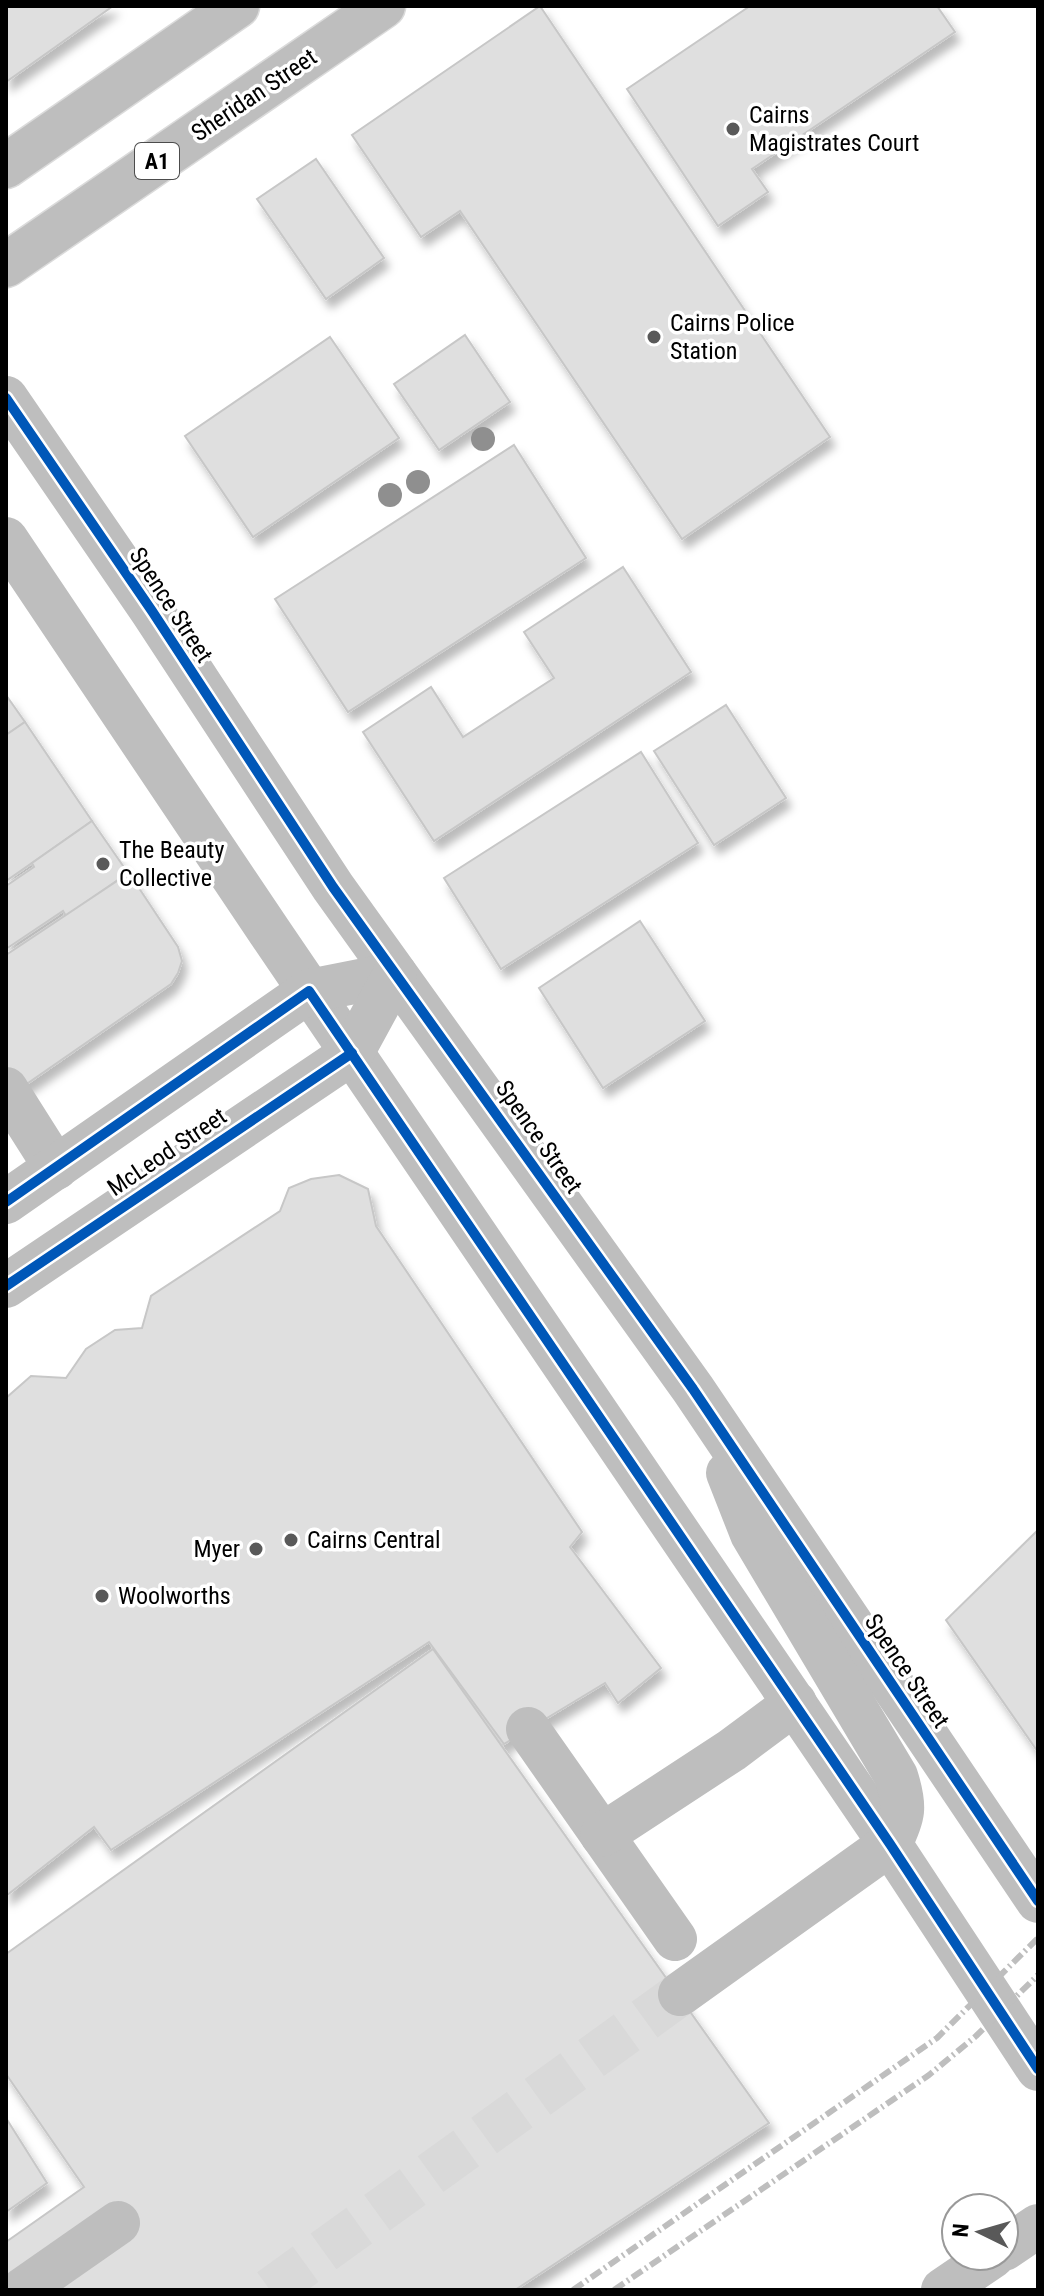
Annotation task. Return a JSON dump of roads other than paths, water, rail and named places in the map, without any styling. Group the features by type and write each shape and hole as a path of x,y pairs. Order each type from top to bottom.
{"main road":[{"path":"6,166 237,6"},
{"name":"Sheridan Street","path":"6,265 383,6"},
{"name":"Spence Street","path":"6,398 152,611 333,887 693,1389 1038,1901"},
{"path":"6,539 309,991 795,1703 1038,2069"},
{"name":"McLeod Street","path":"6,1202 309,991 395,974"},
{"name":"McLeod Street","path":"6,1286 352,1053 395,974"},
{"path":"6,1089 56,1168"},
{"path":"680,1994 890,1844 903,1819 904,1807 896,1776 752,1534 693,1389"},
{"path":"602,1835 732,1750 795,1703"},
{"path":"528,1729 675,1939"},
{"path":"22,2290 118,2223"},
{"path":"1020,2238 1038,2226"},
{"path":"943,2290 969,2272"}],"tunnel":[{"path":"270,2290 680,1994"}],"railway":[{"path":"573,2290 937,2038 1038,1938"},
{"path":"614,2290 929,2075 976,2036 1038,1975"}],"place":[{"name":"Cairns Magistrates Court","path":"733,129"},
{"name":"Cairns Police Station","path":"654,337"},
{"name":"The Beauty Collective","path":"103,864"},
{"name":"Cairns Central","path":"291,1540"},
{"name":"Myer","path":"256,1549"},
{"name":"Woolworths","path":"102,1596"}]}
